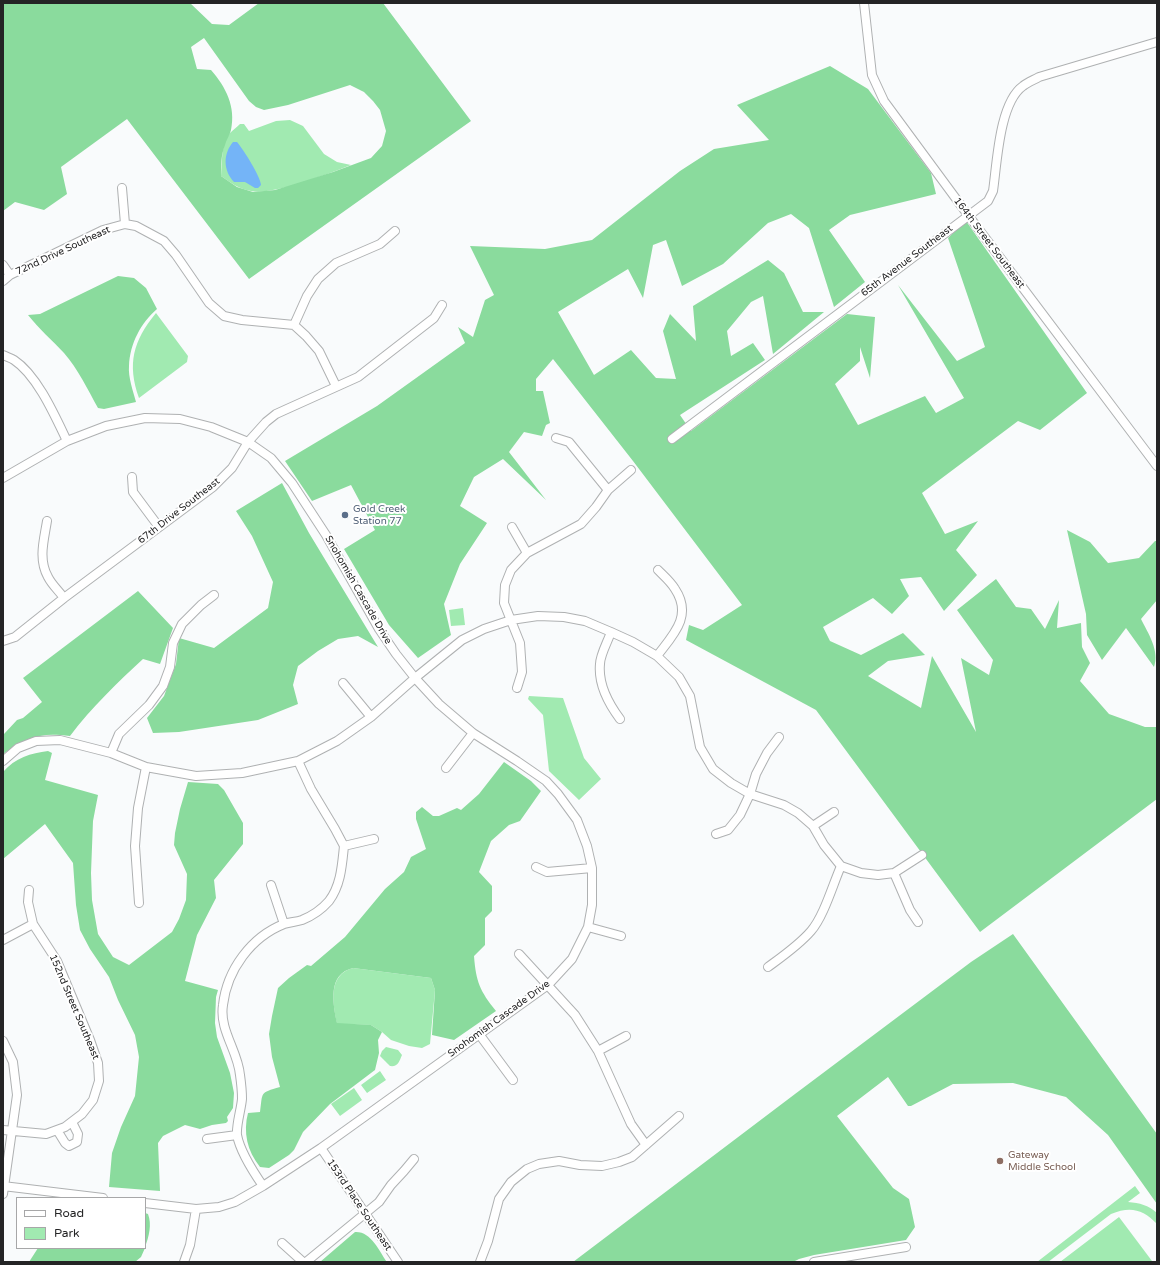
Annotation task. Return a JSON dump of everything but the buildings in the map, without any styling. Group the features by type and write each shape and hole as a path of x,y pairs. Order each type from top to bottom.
{"street":[{"name":"164th Street Southeast","path":"864,3 868,54 872,75 884,101 1157,466"},
{"name":"65th Avenue Southeast","path":"672,439 988,201 993,192 1003,124 1009,104 1022,86 1039,77 1157,42"},
{"path":"122,188 124,224 136,226 164,241 176,255 210,303 224,316 242,320 294,325 319,351 336,386"},
{"name":"72nd Drive Southeast","path":"3,281 10,275 103,230 124,224"},
{"path":"294,325 307,296 318,279 336,263 380,244 395,231"},
{"path":"3,265 10,275"},
{"name":"67th Drive Southeast","path":"3,641 15,637 64,598 213,487 232,468 248,442 266,422 276,414 358,377 434,318 442,305"},
{"path":"3,355 14,360 28,372 54,414 67,441"},
{"name":"Snohomish Cascade Drive","path":"3,478 67,441 106,426 145,418 180,419 211,427 248,442 270,458 292,483 326,535 379,629 415,678 438,704 473,733 531,770 546,781 558,794 577,820 587,846 592,868 592,905 588,927 572,959 548,985 321,1148 263,1186 235,1202 196,1209 146,1203"},
{"path":"556,438 569,442 608,490"},
{"path":"517,688 522,672 520,643 504,603 505,585 511,570 527,553 581,524 608,490 631,470"},
{"path":"132,477 133,492 159,527"},
{"path":"47,521 42,556 44,567 48,578 64,598"},
{"path":"512,527 527,553"},
{"path":"658,570 675,589 683,606 682,620 658,656"},
{"path":"111,753 119,734 149,705 163,686 170,667 173,643 182,624 201,605 214,595"},
{"path":"3,761 18,748 36,741 60,740 111,753 146,767 196,776 242,773 298,761 337,741 371,717 415,678 462,640 484,629 511,620 538,616 564,617 585,621 633,642 658,656 679,677 690,696 700,747 713,769 731,783 750,794 784,805 798,813 813,826 824,845 841,866 861,873 878,875 894,873 922,855"},
{"path":"611,632 600,664 601,683 610,705 620,719"},
{"path":"342,683 371,717"},
{"path":"446,768 473,733"},
{"path":"716,834 728,830 740,815 750,794 756,774 767,753 779,738"},
{"path":"263,1186 250,1166 237,1134 242,1098 240,1073 224,1024 222,1006 235,966 248,950 264,935 284,924 301,920 314,914 328,901 337,887 342,869 344,846 311,789 298,761"},
{"path":"139,903 136,838 138,808 146,767"},
{"path":"813,826 834,812"},
{"path":"344,846 374,839"},
{"path":"768,967 797,946 812,930 841,866"},
{"path":"536,867 547,872 592,868"},
{"path":"894,873 910,910 918,922"},
{"path":"270,885 284,924"},
{"name":"152nd Street Southeast","path":"29,890 28,902 33,924 57,962 90,1040 98,1063 99,1081 93,1100 82,1114 72,1122"},
{"path":"3,940 33,924"},
{"path":"588,927 621,936"},
{"path":"519,954 575,1015 598,1051 631,1124 646,1145"},
{"path":"479,1034 513,1080"},
{"path":"598,1051 626,1036"},
{"path":"3,1041 13,1062 16,1095 4,1189 92,1197"},
{"path":"480,1262 488,1241 499,1198 511,1182 527,1170 539,1164 558,1161 580,1165 602,1166 619,1162 632,1157 679,1116"},
{"path":"3,1130 46,1134 65,1127 72,1122 78,1134 77,1142 69,1146 65,1143 57,1130"},
{"path":"207,1140 237,1134"},
{"name":"153rd Place Southeast","path":"321,1148 398,1262"},
{"path":"306,1262 379,1202 390,1185 414,1159"},
{"path":"184,1262 190,1245 196,1209"},
{"path":"282,1243 302,1262"},
{"path":"814,1262 906,1247"}],"green space":[{"path":"3,3 190,3 212,24 229,25 259,3 383,3 471,121 249,279 127,119 61,167 67,194 44,210 15,202 3,211","holes":["204,38 249,101 256,107 264,110 288,105 350,85 364,92 380,110 386,131 382,146 371,158 333,172 275,190 253,192 237,187 221,176 223,153 232,122 231,105 225,90 211,70 197,69 191,47"]},
{"path":"830,66 868,89 931,173 936,194 850,215 829,230 865,282 834,307 809,228 791,214 768,223 723,264 682,286 666,240 653,245 643,298 628,269 558,312 594,375 631,350 656,378 676,379 663,331 670,314 696,341 693,306 768,260 784,273 803,312 824,312 773,354 763,296 751,302 727,331 731,356 753,343 765,360 680,415 691,431 847,314 875,317 870,378 860,347 860,361 835,384 858,425 925,396 936,413 964,398 898,285 957,361 985,347 948,238 966,221 1087,393 1040,430 1018,421 922,493 945,534 978,521 956,550 977,575 944,611 921,577 900,579 909,596 892,614 873,598 823,627 830,641 861,655 903,633 925,655 888,661 868,676 921,708 932,656 976,732 961,658 989,675 993,660 957,610 996,579 1016,607 1031,609 1045,629 1059,600 1057,628 1081,623 1082,647 1090,663 1080,681 1109,714 1145,727 1157,727 1157,799 980,932 816,710 686,640 689,625 703,630 742,605 633,461 553,359 536,379 536,391 543,391 550,423 546,425 542,436 524,432 509,452 546,500 503,459 474,477 460,506 487,523 460,564 444,604 451,635 418,658 389,625 344,549 375,530 351,485 312,501 285,461 377,406 465,343 458,327 473,337 485,300 494,295 470,246 545,249 592,240 680,171 714,149 769,140 737,105"},
{"path":"290,120 303,126 324,154 337,162 351,165 301,183 260,192 243,189 221,176 222,153 225,142 230,133 240,124 244,124 249,131 276,121"},
{"path":"118,276 134,278 146,288 157,309 141,327 132,349 129,375 136,402 104,409 98,408 69,359 28,315 40,314"},
{"path":"156,313 188,356 187,362 139,398 133,374 134,353 142,333"},
{"path":"282,483 309,533 378,647 358,636 338,639 318,651 298,666 293,685 298,704 258,720 179,732 153,733 147,718 164,696 176,664 179,638 214,648 268,608 273,582 252,536 236,511"},
{"path":"1067,530 1090,542 1108,563 1139,558 1155,541 1157,541 1157,600 1141,619 1150,636 1154,648 1154,667 1126,628 1102,660 1087,635 1086,614"},
{"path":"138,591 173,628 160,664 143,659 105,696 70,736 42,735 20,743 3,754 4,734 17,720 23,718 42,702 23,678"},
{"path":"463,608 465,625 451,626 449,610"},
{"path":"529,696 563,698 584,758 601,779 579,800 549,771 543,715 528,699"},
{"path":"48,751 52,753 45,780 98,795 93,821 91,873 92,900 98,934 113,957 129,965 172,932 179,919 186,900 187,874 174,845 180,809 188,782 218,784 224,790 243,823 243,844 214,880 216,898 197,935 185,981 218,990 216,997 215,1023 217,1037 230,1073 234,1093 233,1108 227,1117 228,1121 226,1123 200,1129 185,1125 163,1136 158,1143 160,1191 109,1187 112,1153 121,1127 135,1096 139,1057 135,1035 109,977 90,949 80,930 76,905 73,863 45,824 3,859 3,772 13,763 24,757 35,753"},
{"path":"504,762 531,781 541,791 520,821 509,825 491,841 479,872 492,886 492,911 485,918 485,945 474,956 475,965 480,986 486,998 496,1011 454,1040 432,1035 435,990 431,978 353,968 345,971 339,976 335,983 333,999 337,1023 371,1025 382,1032 378,1040 379,1053 375,1070 330,1104 303,1132 294,1150 289,1155 269,1168 260,1167 249,1148 246,1127 248,1113 260,1112 263,1094 280,1087 272,1057 269,1034 278,988 307,965 311,966 345,937 385,889 404,872 411,857 426,849 416,819 416,812 422,807 433,816 439,816 457,808 461,810 479,794"},
{"path":"1013,934 1157,1134 1157,1204 1108,1135 1066,1097 1013,1083 953,1084 911,1106 908,1106 888,1077 837,1116 893,1188 909,1199 915,1227 906,1240 814,1255 793,1262 573,1262 971,962"},
{"path":"353,968 431,978 435,990 430,1044 422,1048 409,1046 391,1040 371,1025 337,1024 333,999 335,984 339,977"},
{"path":"386,1047 398,1050 402,1055 397,1065 390,1066 380,1056"},
{"path":"380,1071 386,1080 367,1093 361,1085"},
{"path":"354,1088 362,1100 340,1116 331,1104"},
{"path":"1135,1186 1140,1193 1128,1202 1144,1205 1154,1210 1157,1213 1157,1224 1147,1215 1136,1210 1124,1210 1111,1214 1048,1262 1037,1262"},
{"path":"146,1213 148,1214 149,1218 149,1235 146,1244"},
{"path":"1119,1217 1152,1261 1060,1262"},
{"path":"355,1232 366,1235 370,1238 378,1247 387,1262 320,1262"},
{"path":"37,1249 145,1249 141,1257 135,1262 29,1262"}],"water":[{"path":"233,142 237,142 255,170 261,185 258,188 255,188 245,182 234,182 230,177 226,167 226,157 227,152"}],"place":[{"name":"Gold Creek Station 77","path":"345,515"},
{"name":"Gateway Middle School","path":"1000,1161"}]}
